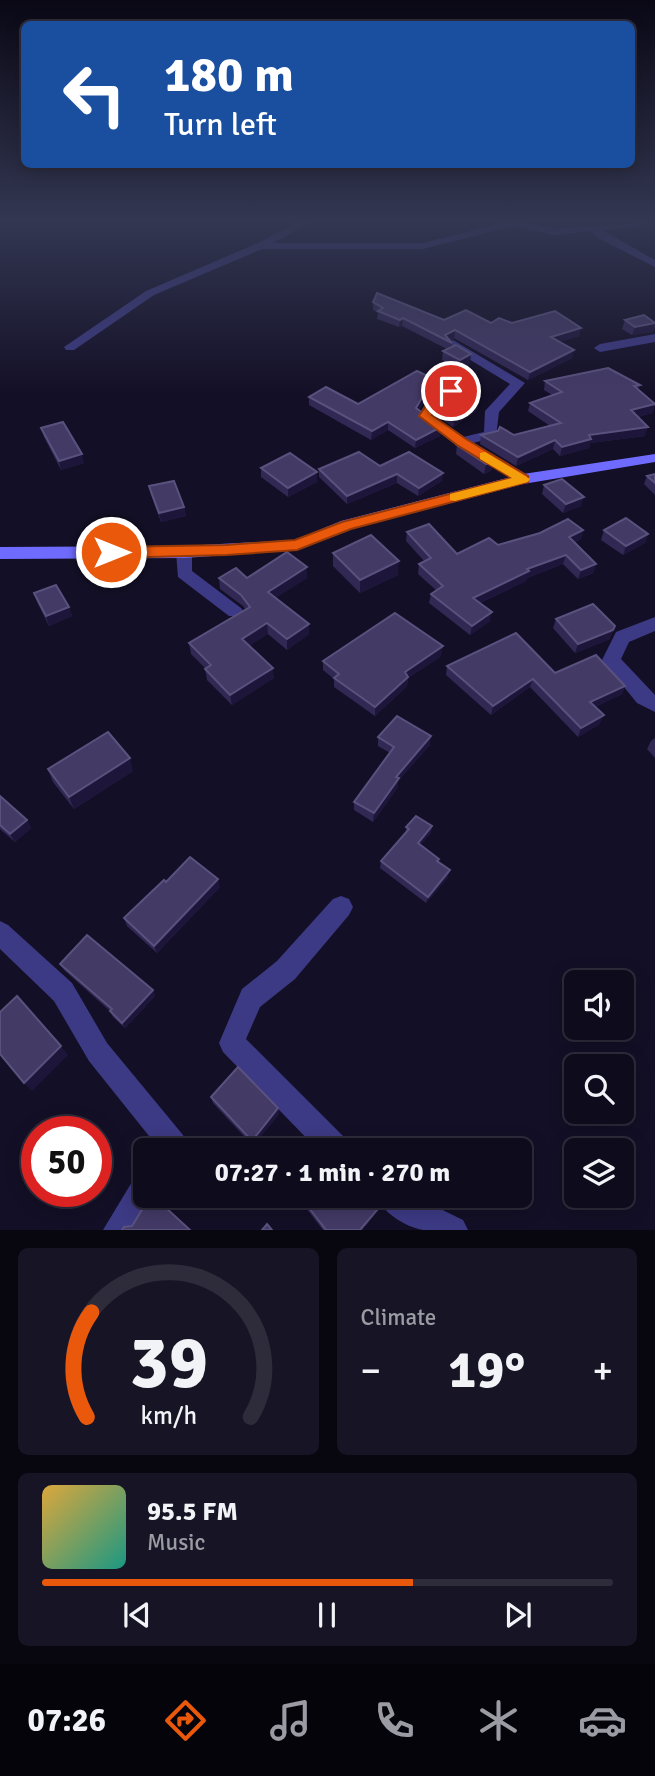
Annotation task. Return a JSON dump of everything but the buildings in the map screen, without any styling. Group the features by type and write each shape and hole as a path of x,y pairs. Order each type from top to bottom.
{"main road":[{"path":"0,553 184,552 297,545 347,525 523,479 655,458"}],"street":[{"path":"69,347 150,293 179,280"},
{"path":"600,348 655,338"},
{"path":"453,344 518,383 492,411 491,434 461,442"},
{"path":"464,382 432,404 425,416 461,442 523,479"},
{"path":"184,552 184,573 234,612"},
{"path":"655,624 622,637 611,660 644,698 655,704"},
{"path":"325,1138 232,1044 251,998 286,970 341,907"},
{"path":"0,933 63,992 98,1052 168,1138"},
{"path":"118,1230 133,1206"},
{"path":"407,1208 453,1230"}],"slow traffic":[{"path":"455,497 523,479 485,456"}],"route":[{"path":"111,552 246,550 297,545 347,525 523,479 461,442 425,416 432,404 451,391"}]}
